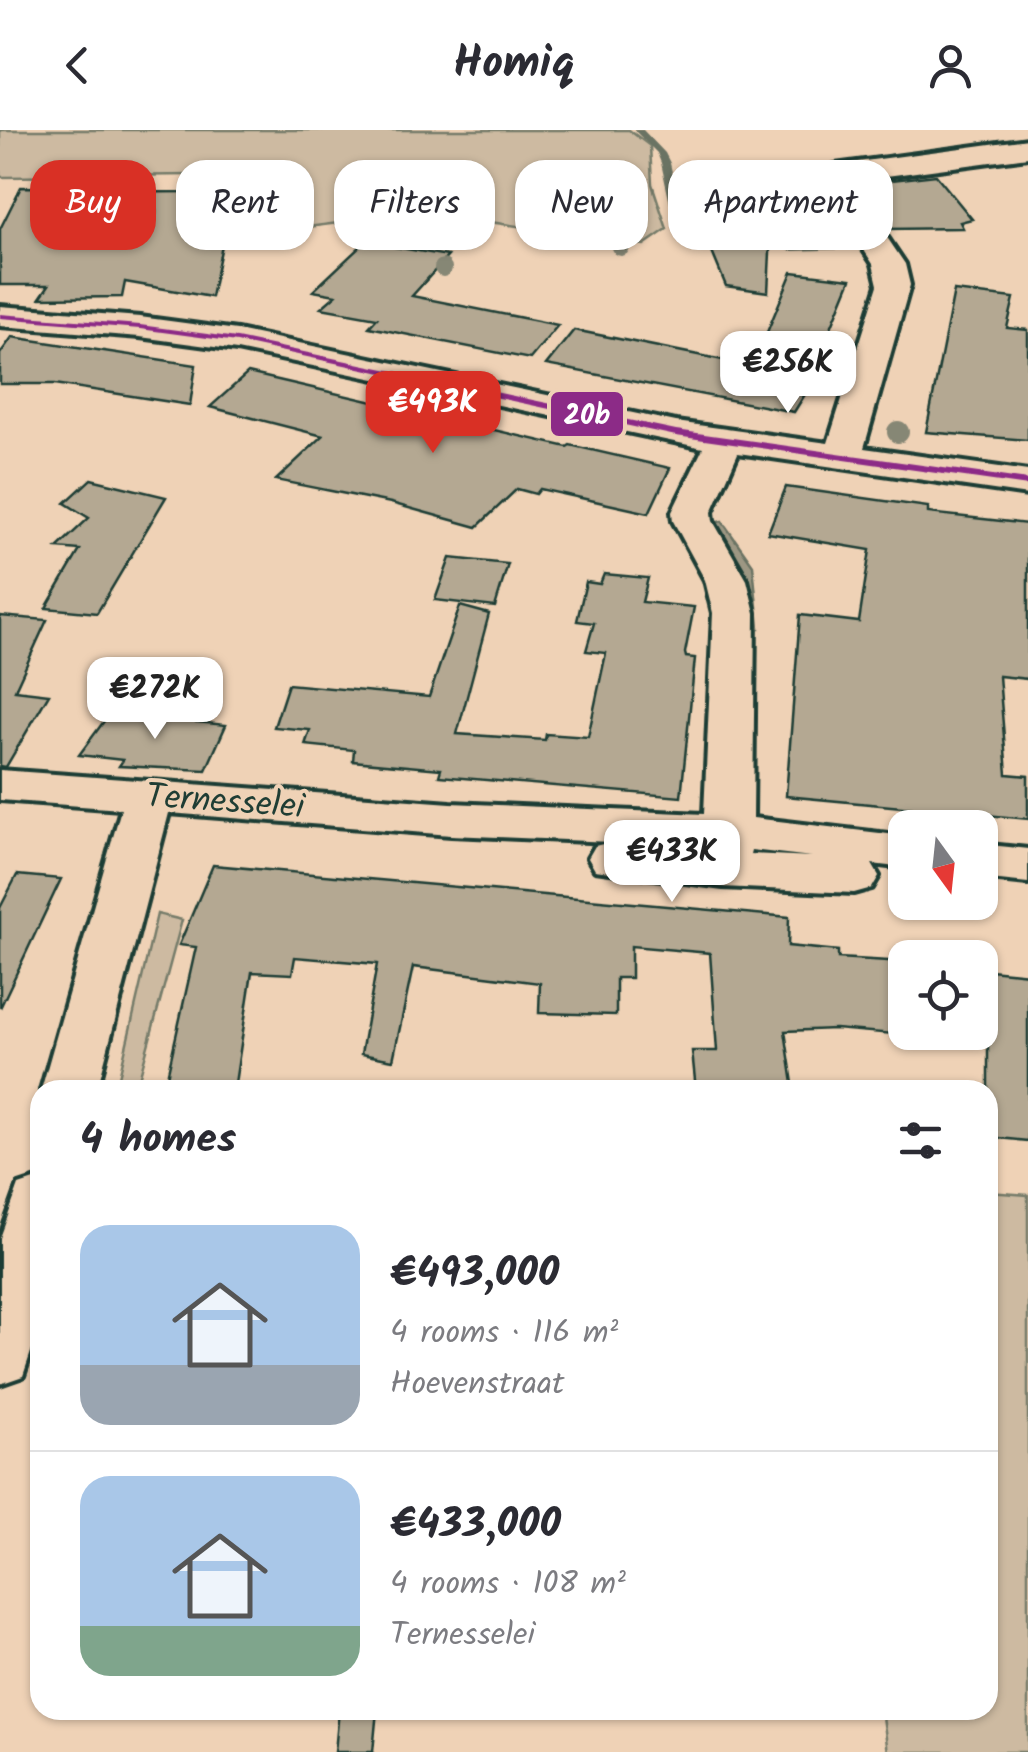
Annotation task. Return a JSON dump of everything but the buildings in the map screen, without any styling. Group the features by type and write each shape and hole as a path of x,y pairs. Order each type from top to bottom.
{"street":[{"path":"842,458 894,285 888,264 834,181 835,174 1028,148"},
{"path":"0,316 140,327 236,340 572,413 725,441 1028,482"},
{"path":"725,441 692,512 696,530 726,580 734,613 726,850"},
{"name":"Ternesselei","path":"0,785 451,819 616,858 726,850 888,852"},
{"path":"72,1080 148,799"},
{"name":"Ternesselei","path":"726,850 826,877 888,875"},
{"path":"998,864 1028,868"},
{"path":"998,869 1028,868"},
{"path":"0,1356 30,1240"}],"shaded area":[{"path":"0,130 629,130 650,146 652,184 667,229 648,242 648,160 515,160 515,226 495,223 495,160 334,160 334,224 314,226 314,160 176,160 176,175 156,175 156,160 30,160 30,177 0,177"},
{"path":"722,521 753,565 759,628 745,627 708,525"},
{"path":"157,914 182,920 139,1080 118,1080"},
{"path":"998,1193 1028,1195 1028,1752 888,1752 883,1720 998,1720"}],"waterway":[{"path":"638,130 661,153 668,175"}],"transit line":[{"name":"20b","path":"0,316 140,327 237,340 676,433 1028,483"}]}
